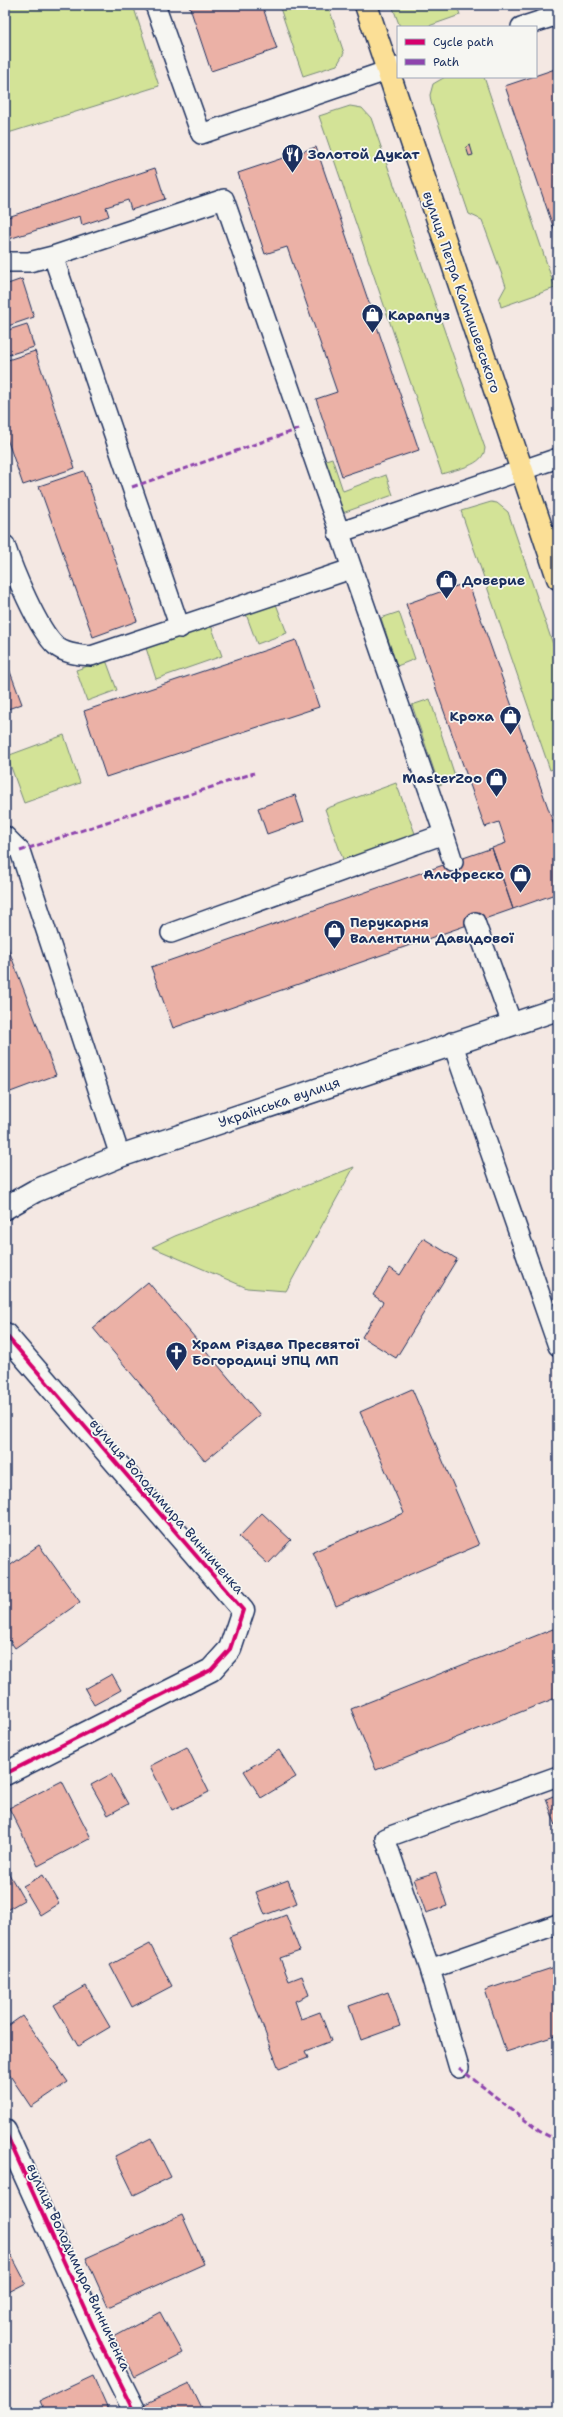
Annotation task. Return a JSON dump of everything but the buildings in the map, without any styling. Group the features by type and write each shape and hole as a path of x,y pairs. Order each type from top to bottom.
{"main road":[{"name":"вулиця Петра Калнишевського","path":"366,5 393,69 558,578"}],"street":[{"name":"Українська вулиця","path":"5,1208 35,1191 120,1156 452,1042 558,1008"},
{"name":"вулиця Володимира Винниченка","path":"5,1334 243,1610 230,1649 211,1670 5,1774"},
{"name":"вулиця Володимира Винниченка","path":"5,2131 102,2346 135,2412"}],"lane":[{"path":"155,5 201,134 393,69"},
{"path":"524,26 558,15"},
{"path":"5,262 29,262 53,256 224,199 338,533 453,862"},
{"path":"53,256 180,628"},
{"path":"338,533 558,458"},
{"path":"6,549 43,632 57,647 74,654 91,656 180,628 351,569"},
{"path":"171,932 444,834"},
{"path":"5,836 20,851 120,1156"},
{"path":"475,922 512,1024"},
{"path":"452,1042 558,1346"},
{"path":"459,2068 430,1969 385,1838 558,1776"},
{"path":"430,1969 558,1924"}],"green space":[{"path":"5,5 133,5 159,86 5,134"},
{"path":"279,5 328,5 344,53 337,65 303,76"},
{"path":"392,5 457,5 460,15 429,26 400,26"},
{"path":"443,78 484,78 555,288 501,307 499,299 506,286 482,220 469,214 431,102 430,95 433,84"},
{"path":"350,106 362,108 371,118 485,448 480,459 475,463 442,474 319,116"},
{"path":"332,458 343,491 386,475 393,495 334,516 316,463"},
{"path":"491,502 497,503 508,512 558,659 558,767 550,770 461,511"},
{"path":"276,604 287,633 257,644 246,614"},
{"path":"399,612 415,659 397,666 381,618"},
{"path":"211,625 222,656 156,679 146,648"},
{"path":"106,660 117,690 87,701 76,670"},
{"path":"430,699 456,779 439,785 412,705"},
{"path":"64,735 80,783 24,803 7,756"},
{"path":"396,783 416,836 344,862 325,809"},
{"path":"354,1167 286,1291 247,1288 152,1247 175,1236"}],"marked path":[{"path":"132,487 302,428"},
{"path":"20,851 254,773"},
{"path":"459,2068 539,2131 558,2141"}],"cycle path":[{"path":"5,1334 243,1610 230,1649 211,1670 5,1774"},
{"path":"5,2131 102,2346 135,2412"}],"place":[{"name":"Золотой Дукат","path":"292,174"},
{"name":"Карапуз","path":"373,334"},
{"name":"Доверие","path":"447,600"},
{"name":"Кроха","path":"510,736"},
{"name":"MasterZoo","path":"497,798"},
{"name":"Альфреско","path":"520,894"},
{"name":"Перукарня Валентини Давидової","path":"335,950"},
{"name":"Храм Різдва Пресвятої Богородиці УПЦ МП","path":"177,1372"}]}
